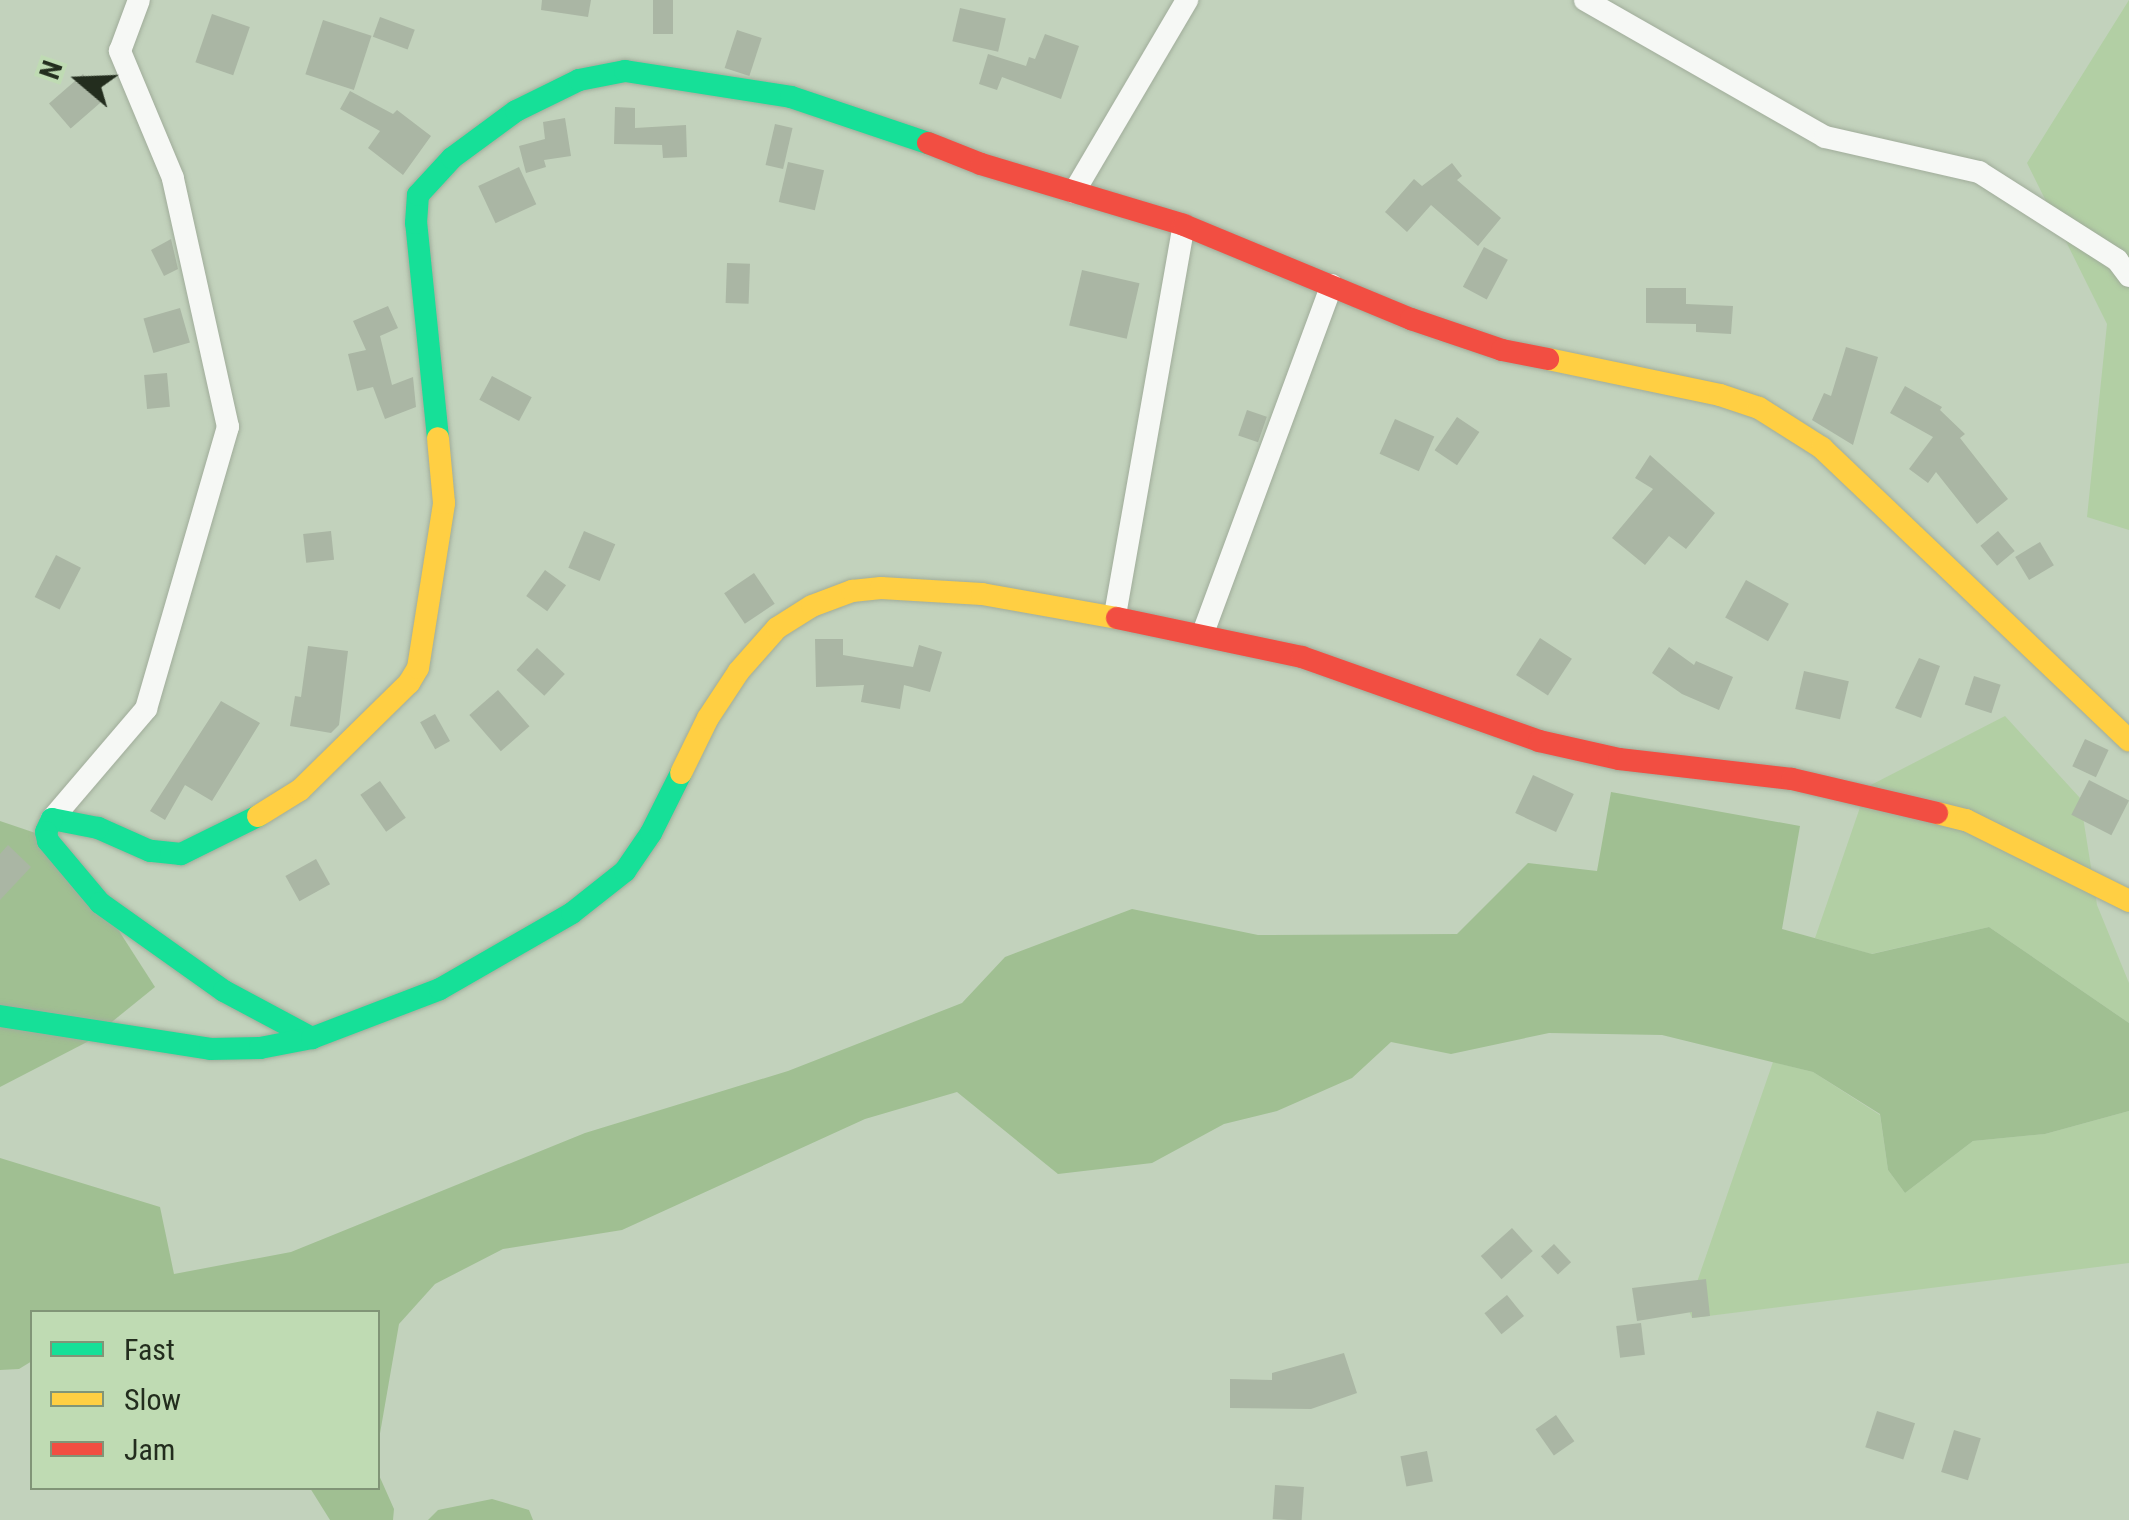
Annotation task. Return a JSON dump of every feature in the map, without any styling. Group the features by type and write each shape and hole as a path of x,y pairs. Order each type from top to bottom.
{"street":[{"path":"139,0 120,51 173,178 228,426 146,710 52,819 48,841 100,903 224,991 312,1038"},
{"path":"1074,192 1187,0"},
{"path":"1585,0 1825,136 1979,172 2117,260 2129,276"},
{"path":"52,819 98,828 150,851 181,854 230,832 300,790 409,683 418,668 444,503 416,222 418,195 452,158 516,112 579,80 626,72 791,96 870,120 980,164 1184,225 1502,350 1720,395 1759,408 1822,448 2056,666 2129,740"},
{"path":"1114,615 1184,225"},
{"path":"1203,632 1332,285"},
{"path":"0,1016 210,1049 260,1048 312,1038 440,988 511,952 572,912 624,871 651,833 683,764 739,671 777,628 812,606 852,591 881,588 982,594 1203,632 1302,658 1539,741 1619,758 1792,779 1966,820 2129,901"}],"green space":[{"path":"2129,0 2129,530 2087,517 2107,324 2027,163"},
{"path":"2005,716 2080,798 2097,905 2129,983 2129,1023 1989,927 1871,954 1815,938 1867,787"},
{"path":"1611,792 1800,826 1782,929 1872,954 1989,927 2129,1023 2129,1111 2045,1134 1973,1141 1905,1193 1888,1170 1880,1114 1813,1072 1662,1035 1549,1033 1451,1054 1391,1042 1352,1078 1277,1111 1224,1124 1152,1163 1058,1174 957,1092 865,1119 622,1230 503,1249 435,1284 399,1324 380,1433 380,1310 30,1310 30,1362 19,1369 0,1370 0,1158 160,1207 174,1274 291,1252 585,1133 788,1071 962,1003 1005,957 1132,909 1258,935 1457,934 1528,863 1597,871"},
{"path":"0,821 62,842 155,987 87,1042 0,1087"},
{"path":"1773,1062 1813,1072 1880,1115 1888,1170 1905,1193 1973,1141 2045,1134 2129,1111 2129,1263 1692,1318 1688,1308"},
{"path":"380,1478 394,1509 393,1520 330,1520 311,1490 380,1490"},
{"path":"492,1499 529,1510 533,1520 428,1520 438,1510"}],"building":[{"path":"542,0 591,0 588,17 541,10"},
{"path":"653,0 673,0 673,34 653,34"},
{"path":"960,8 1006,19 998,52 952,41"},
{"path":"212,14 250,27 233,75 195,62"},
{"path":"380,17 415,30 408,49 373,37"},
{"path":"323,20 372,36 354,90 305,74"},
{"path":"737,30 762,38 749,76 725,68"},
{"path":"1045,34 1079,46 1061,99 1002,77 997,90 979,84 988,54 1026,66 1029,57 1035,59"},
{"path":"83,74 105,99 71,128 49,104"},
{"path":"350,91 393,114 397,110 431,136 403,175 368,148 380,131 340,109"},
{"path":"615,107 635,108 635,128 686,125 687,157 663,158 662,145 614,144"},
{"path":"565,118 571,156 544,160 546,167 526,173 519,146 545,139 543,122"},
{"path":"775,124 793,128 783,169 766,165"},
{"path":"788,162 824,170 815,210 779,202"},
{"path":"1452,163 1462,176 1457,180 1501,218 1478,246 1431,205 1407,232 1385,212 1414,179 1422,186"},
{"path":"519,167 536,204 496,223 478,186"},
{"path":"171,239 178,269 164,276 151,250"},
{"path":"1484,247 1508,260 1487,299 1463,287"},
{"path":"727,263 750,264 749,304 726,303"},
{"path":"1082,270 1139,283 1127,339 1069,326"},
{"path":"1646,288 1686,288 1686,304 1733,306 1731,334 1696,332 1696,324 1646,323"},
{"path":"388,306 398,328 380,336 392,385 413,377 416,407 385,419 373,387 357,391 348,354 366,350 353,321"},
{"path":"180,308 190,343 153,353 143,318"},
{"path":"1846,347 1878,357 1853,445 1812,420 1824,393 1831,396"},
{"path":"167,373 170,407 147,409 144,375"},
{"path":"492,376 532,397 519,421 479,400"},
{"path":"1905,386 1942,407 1940,410 1965,434 1960,438 2008,499 1977,524 1936,472 1928,483 1909,469 1933,437 1890,413"},
{"path":"1247,410 1267,417 1258,442 1238,436"},
{"path":"1457,417 1479,432 1457,465 1435,450"},
{"path":"1395,419 1434,436 1419,471 1380,454"},
{"path":"1650,455 1715,513 1686,549 1669,536 1645,565 1612,538 1653,489 1635,478"},
{"path":"331,531 334,560 306,563 303,534"},
{"path":"584,531 615,544 600,581 568,568"},
{"path":"1998,531 2015,551 1997,566 1980,546"},
{"path":"2040,542 2054,565 2029,580 2015,557"},
{"path":"56,555 81,568 60,610 35,597"},
{"path":"545,570 566,585 547,611 526,596"},
{"path":"754,573 775,604 745,624 724,593"},
{"path":"1746,580 1789,604 1768,641 1725,618"},
{"path":"1540,638 1572,659 1548,696 1516,675"},
{"path":"815,639 843,639 843,655 913,667 919,645 942,652 930,692 904,685 900,709 861,702 864,685 816,687"},
{"path":"308,646 348,651 339,725 331,733 290,726 295,696 301,697"},
{"path":"1669,647 1694,665 1696,661 1733,677 1719,710 1682,694 1652,673"},
{"path":"537,648 565,674 544,696 517,670"},
{"path":"1919,658 1940,666 1921,718 1895,708"},
{"path":"1804,671 1849,681 1840,719 1795,709"},
{"path":"1974,676 2001,685 1991,713 1965,705"},
{"path":"498,690 529,726 501,751 469,715"},
{"path":"221,701 260,723 212,801 185,785 165,820 150,811"},
{"path":"435,714 450,741 435,749 420,722"},
{"path":"2085,739 2109,750 2096,777 2072,766"},
{"path":"1533,775 1574,794 1556,832 1515,813"},
{"path":"2089,780 2129,800 2111,835 2071,815"},
{"path":"380,781 406,818 386,832 360,795"},
{"path":"8,845 31,867 0,900 0,854"},
{"path":"316,859 330,884 299,901 285,876"},
{"path":"1512,1228 1533,1251 1502,1279 1481,1256"},
{"path":"1554,1244 1571,1262 1558,1275 1541,1256"},
{"path":"1706,1279 1710,1316 1692,1318 1692,1312 1637,1321 1632,1288"},
{"path":"1507,1295 1524,1316 1501,1334 1484,1313"},
{"path":"1641,1323 1645,1355 1620,1358 1616,1326"},
{"path":"1344,1353 1357,1393 1311,1409 1230,1408 1230,1379 1272,1380 1272,1373"},
{"path":"1877,1411 1915,1423 1903,1460 1865,1447"},
{"path":"1556,1415 1574,1441 1554,1456 1536,1429"},
{"path":"1954,1430 1981,1438 1968,1480 1941,1472"},
{"path":"1427,1451 1433,1481 1406,1487 1400,1456"},
{"path":"1275,1485 1304,1487 1302,1520 1273,1519"}],"traffic: fast":[{"path":"438,438 416,223 418,195 452,158 516,111 579,80 625,71 791,97 928,143"},
{"path":"0,1016 210,1049 260,1048 312,1038 440,989 572,913 625,871 651,833 681,773"},
{"path":"258,816 181,854 150,851 98,828 52,819 46,832 48,841 100,903 224,991 312,1038"}],"traffic: slow":[{"path":"1548,359 1720,395 1759,408 1822,448 2129,740"},
{"path":"258,816 300,790 409,683 418,668 444,503 438,438"},
{"path":"681,773 708,718 739,671 777,628 812,606 852,591 881,588 982,594 1117,618"},
{"path":"1937,813 1966,820 2129,901"}],"traffic: jam":[{"path":"928,143 981,164 1184,225 1411,319 1502,350 1548,359"},
{"path":"1117,618 1302,657 1539,741 1619,759 1792,779 1937,813"}]}
